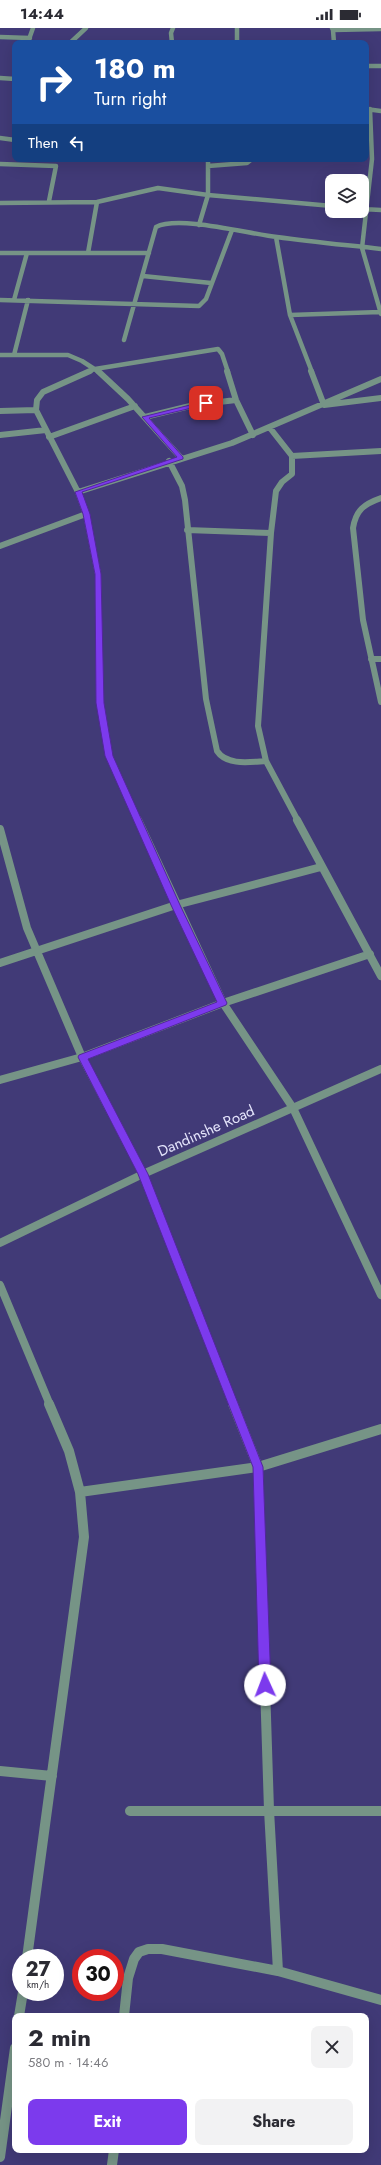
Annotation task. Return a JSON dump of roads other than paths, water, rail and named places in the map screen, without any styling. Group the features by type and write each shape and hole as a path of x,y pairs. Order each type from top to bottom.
{"street":[{"path":"0,37 30,38 33,28"},
{"path":"73,40 86,28"},
{"path":"172,40 171,33 173,28"},
{"path":"236,40 237,28"},
{"path":"334,40 332,29 381,29"},
{"path":"369,66 381,66"},
{"path":"0,78 12,77"},
{"path":"369,109 381,111"},
{"path":"369,122 372,159 369,178"},
{"path":"0,138 12,140"},
{"path":"49,201 58,162"},
{"path":"199,225 208,195 208,162"},
{"path":"208,166 248,162"},
{"path":"0,164 56,166"},
{"path":"0,203 49,201 97,202 150,188 170,189 208,195 325,205"},
{"path":"88,253 97,202"},
{"path":"369,209 381,210"},
{"path":"290,315 380,313 362,248 364,218"},
{"path":"124,340 136,303 156,226 159,224 170,222 199,225 276,237 381,249"},
{"path":"0,300 136,303 190,307 199,306 206,299 211,282 232,230"},
{"path":"276,237 290,315 324,403"},
{"path":"0,253 149,253"},
{"path":"14,300 27,253"},
{"path":"143,276 211,282"},
{"path":"14,355 28,300"},
{"path":"253,435 236,400 222,354 218,349 95,369 43,392 37,400 36,410 78,492 86,514 98,574 100,703 109,756 222,1003 293,1108 381,1295"},
{"path":"0,355 68,355 78,357 95,369 135,406 181,458"},
{"path":"78,492 169,461 232,443 270,428 381,379"},
{"path":"312,404 381,398"},
{"path":"145,417 194,405 236,400"},
{"path":"50,437 135,406"},
{"path":"0,410 36,410"},
{"path":"270,428 292,456 292,474 282,482 276,491 271,534 258,726 266,761 321,867 381,976"},
{"path":"0,435 46,430"},
{"path":"292,456 381,452"},
{"path":"169,461 182,486 206,699 217,751 219,757 225,760 266,761"},
{"path":"381,498 366,502 355,514 353,528 363,620 381,702"},
{"path":"0,546 86,514"},
{"path":"187,530 271,534"},
{"path":"371,659 381,659"},
{"path":"0,830 27,928 82,1057 143,1174 258,1467 269,1810 278,1971"},
{"path":"0,963 176,905 321,867"},
{"path":"0,1080 82,1057 222,1003 370,954"},
{"name":"Dandinshe Road","path":"0,1243 143,1174 381,1069"},
{"path":"0,1285 69,1451 80,1492 84,1537 28,1949"},
{"path":"80,1492 258,1467 381,1429"},
{"path":"0,1771 52,1776"},
{"path":"130,1811 381,1811"},
{"path":"124,2013 128,1974 136,1956 145,1949 162,1949 278,1971 381,2000"},
{"path":"20,2013 22,2001"},
{"path":"0,2157 12,2070"},
{"path":"112,2165 114,2153"}]}
